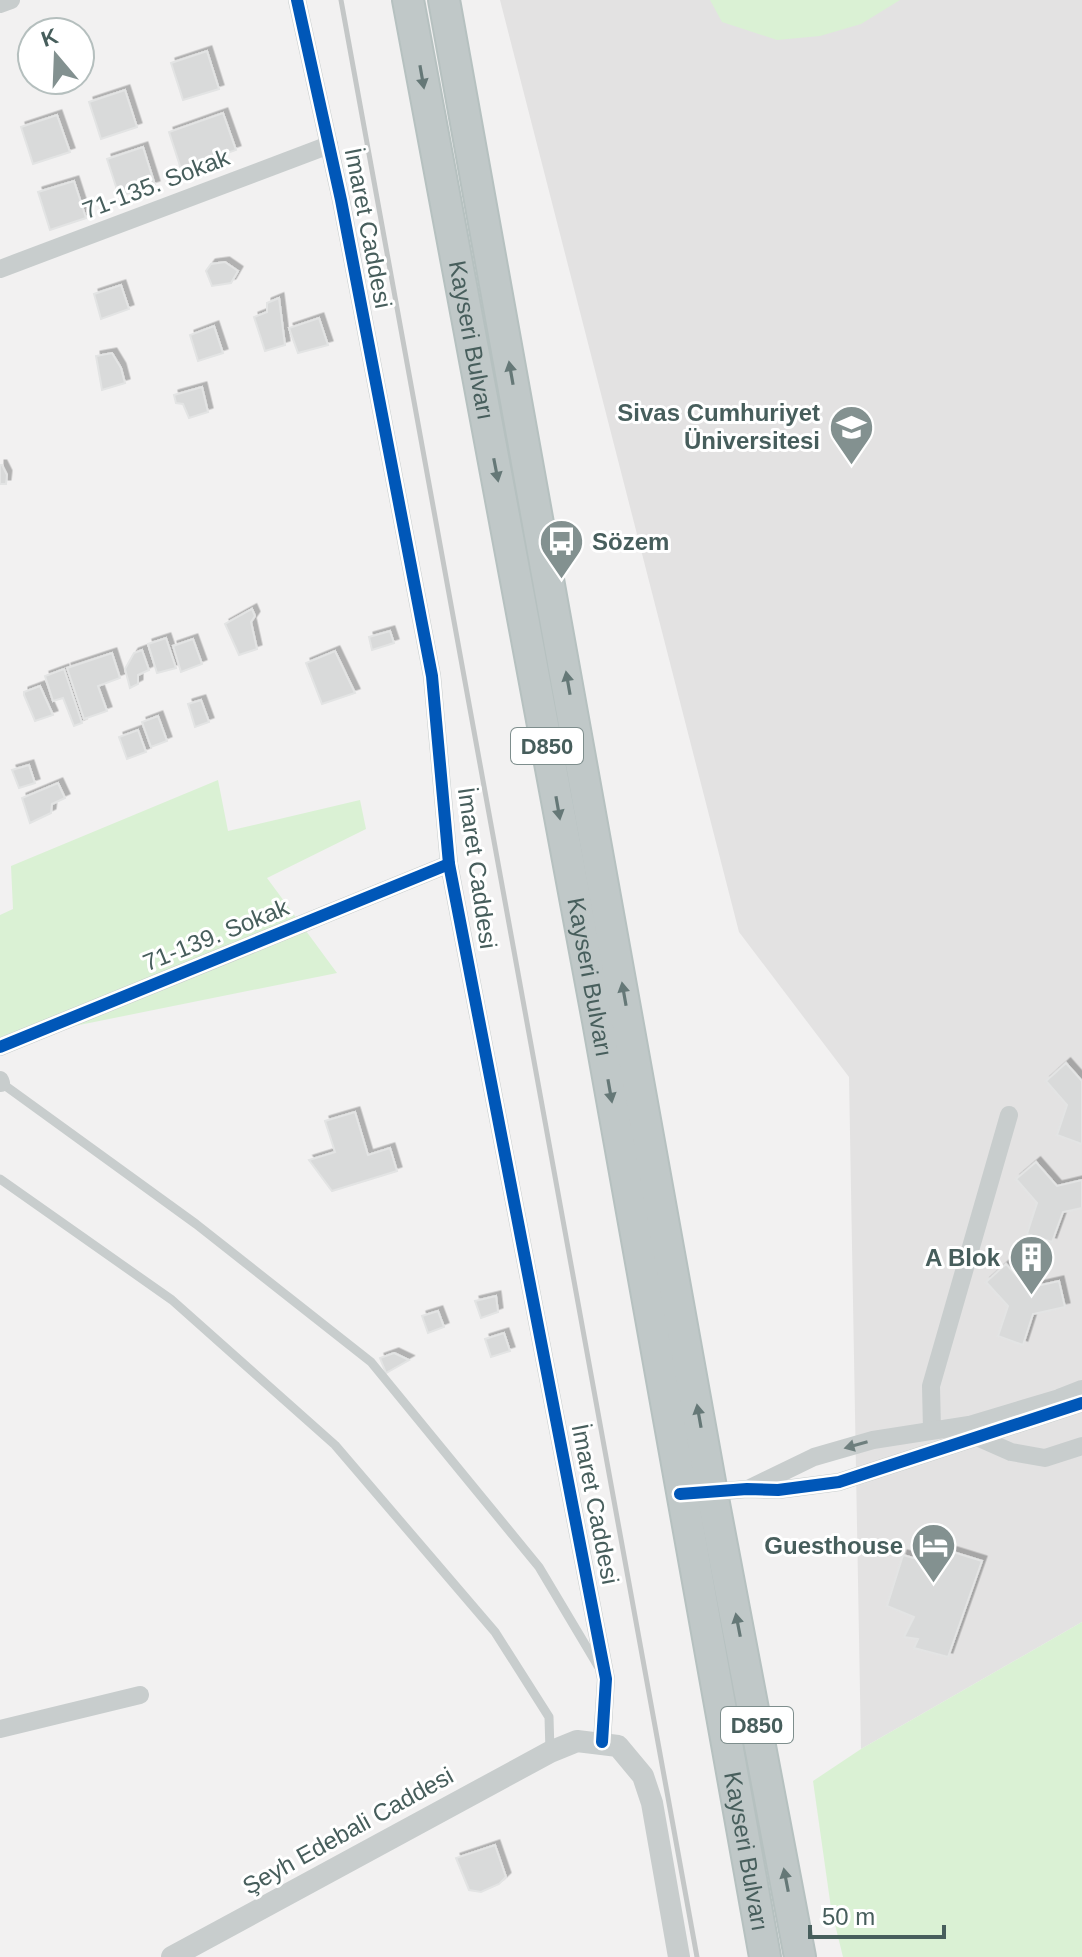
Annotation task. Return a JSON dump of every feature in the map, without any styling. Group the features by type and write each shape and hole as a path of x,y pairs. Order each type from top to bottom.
{"highway":[{"name":"Kayseri Bulvarı","path":"408,0 595,1005 765,1957"},
{"name":"Kayseri Bulvarı","path":"444,0 712,1493 800,1957"}],"street":[{"path":"0,4 11,0"},
{"name":"İmaret Caddesi","path":"297,0 329,145 432,676 449,864 606,1679 602,1742"},
{"name":"71-135. Sokak","path":"0,269 329,145"},
{"name":"71-139. Sokak","path":"0,1047 449,864"},
{"path":"932,1430 931,1386 1009,1115"},
{"path":"747,1489 814,1457 873,1440 969,1425 1082,1389"},
{"path":"680,1494 778,1490 839,1482 1082,1403"},
{"path":"977,1437 1011,1452 1045,1458 1082,1446"},
{"path":"0,1729 140,1695"},
{"name":"Şeyh Edebali Caddesi","path":"172,1957 550,1752 577,1741 602,1742"},
{"path":"602,1742 618,1746 643,1776 652,1803 679,1957"}],"lane":[{"path":"0,1082 196,1224 371,1362 539,1567 606,1679"},
{"path":"0,1179 172,1300 335,1445 495,1632 549,1717 550,1752"}],"shaded area":[{"name":"Sivas Cumhuriyet Üniversitesi","path":"500,0 1082,0 1082,1622 861,1749 849,1077 739,932"}],"green space":[{"path":"710,0 900,0 861,24 820,36 777,40 722,22"},
{"path":"218,780 228,831 360,800 366,829 267,878 337,973 0,1041 0,915 13,909 11,866"},
{"path":"1082,1622 1082,1957 843,1957 831,1908 813,1781 861,1749"}],"building":[{"path":"207,51 219,89 183,100 171,63"},
{"path":"125,90 137,127 101,139 89,102"},
{"path":"223,113 236,150 181,169 169,132"},
{"path":"57,115 70,152 33,164 21,127"},
{"path":"143,147 155,185 119,196 107,159"},
{"path":"74,181 86,218 50,230 38,192"},
{"path":"225,262 238,271 231,283 212,286 206,271 211,264"},
{"path":"121,285 129,309 101,319 94,294"},
{"path":"279,298 285,345 265,351 254,317 267,312 267,303"},
{"path":"319,318 328,345 298,353 289,328"},
{"path":"214,326 223,353 198,361 190,335"},
{"path":"112,353 125,383 102,390 96,356"},
{"path":"202,387 208,412 189,418 183,404 176,403 174,395"},
{"path":"0,465 7,475 6,484 0,484"},
{"path":"252,609 255,616 251,622 257,649 239,655 225,624"},
{"path":"390,631 394,643 372,650 369,637"},
{"path":"166,638 176,668 157,673 148,644"},
{"path":"193,639 202,664 181,672 173,646"},
{"path":"142,650 149,670 138,675 138,684 130,688 125,669 134,653"},
{"path":"335,651 355,693 322,704 306,663"},
{"path":"112,653 120,678 98,686 107,711 84,719 67,668"},
{"path":"64,669 82,723 74,726 63,698 53,701 45,676"},
{"path":"40,686 53,715 35,721 24,692"},
{"path":"201,700 209,722 195,727 188,704"},
{"path":"158,716 167,741 151,747 142,722"},
{"path":"138,730 146,752 127,759 119,737"},
{"path":"29,765 35,783 19,788 12,770"},
{"path":"58,783 65,798 52,804 51,813 30,823 22,798"},
{"path":"1066,1063 1082,1081 1082,1144 1057,1135 1067,1105 1046,1081"},
{"path":"355,1112 368,1155 390,1148 397,1171 332,1191 309,1160 335,1152 325,1121"},
{"path":"1036,1162 1057,1186 1082,1180 1082,1208 1063,1212 1052,1242 1027,1234 1037,1203 1016,1179"},
{"name":"A Blok","path":"1006,1264 1028,1288 1059,1281 1065,1307 1033,1314 1023,1345 998,1336 1008,1306 986,1282"},
{"path":"496,1296 498,1312 481,1318 475,1301"},
{"path":"438,1311 444,1327 428,1333 422,1316"},
{"path":"504,1333 510,1351 491,1357 485,1339"},
{"path":"394,1353 409,1360 386,1373 380,1358"},
{"name":"Guesthouse","path":"937,1547 982,1561 948,1657 914,1648 918,1639 904,1637 914,1617 887,1606 903,1555 931,1563"},
{"path":"495,1845 506,1877 499,1884 481,1892 469,1890 456,1858"}],"railway":[{"path":"341,0 697,1957"}],"cycle path":[{"path":"297,0 341,200 432,676 449,864 606,1679 602,1742"},
{"path":"0,1047 449,864"},
{"path":"680,1494 778,1490 839,1482 1082,1403"}],"place":[{"name":"Sivas Cumhuriyet Üniversitesi","path":"851,466"},
{"name":"Sözem","path":"561,581"},
{"name":"A Blok","path":"1031,1297"},
{"name":"Guesthouse","path":"934,1585"}]}
